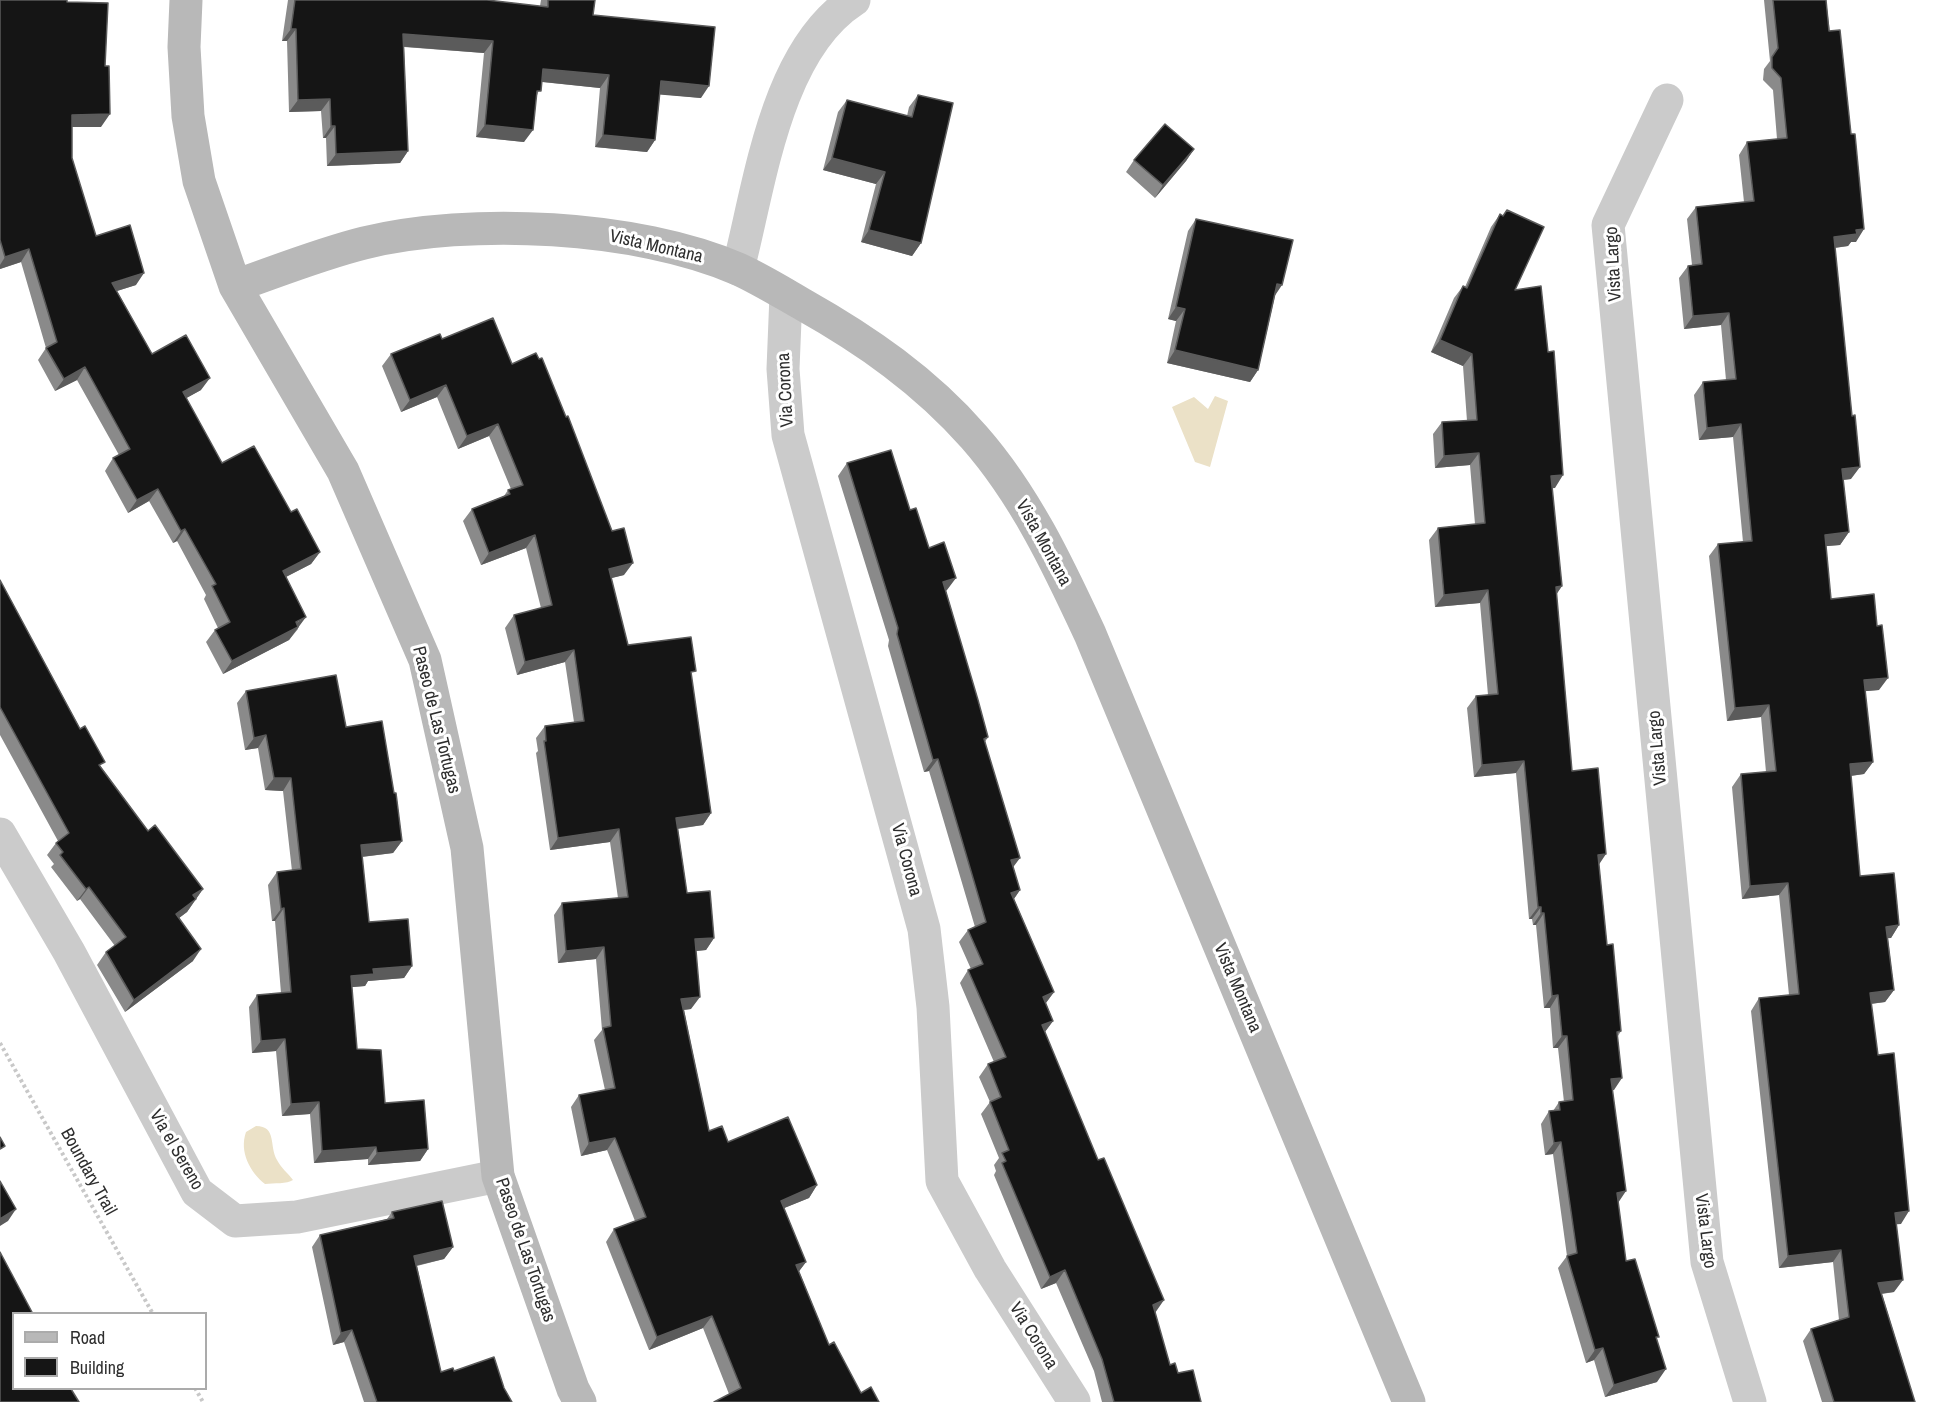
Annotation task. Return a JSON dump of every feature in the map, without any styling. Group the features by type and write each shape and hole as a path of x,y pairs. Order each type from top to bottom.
{"street":[{"name":"Paseo de Las Tortugas","path":"186,0 184,47 190,127 199,181 235,286 343,471 425,660 467,848 498,1176 573,1389 580,1402"},
{"path":"738,269 771,136 795,69 823,27 854,0"},
{"name":"Vista Largo","path":"1666,100 1608,225 1707,1262 1750,1402"},
{"name":"Vista Montana","path":"235,286 365,243 454,230 532,229 625,237 690,253 738,269 849,330 908,371 975,437 1024,506 1059,568 1090,634 1408,1402"},
{"name":"Via Corona","path":"786,295 783,369 788,435 924,929 933,1007 942,1181 990,1269 1074,1401"},
{"name":"Via el Sereno","path":"0,834 69,952 197,1192 235,1221 297,1217 498,1176"}],"path":[{"name":"Boundary Trail","path":"0,1043 152,1312"}],"shaded area":[{"path":"1215,396 1228,401 1210,467 1195,462 1172,407 1194,397 1208,409"},
{"path":"256,1126 267,1129 270,1133 277,1160 293,1180 265,1184 255,1174 247,1161 244,1139 246,1132"}],"building":[{"path":"0,0 67,0 67,2 108,3 105,66 109,66 110,114 72,115 72,158 96,236 130,225 144,273 112,283 152,354 186,335 210,378 183,392 222,463 254,446 291,512 297,509 320,552 283,571 306,617 296,622 298,627 232,661 215,630 230,622 212,586 216,584 185,529 181,531 158,489 137,500 113,458 130,449 85,367 64,379 46,348 57,342 29,249 5,257 0,240"},
{"path":"295,0 487,0 548,7 548,0 595,0 593,15 715,27 709,86 661,81 655,140 603,135 609,75 543,69 541,91 537,91 533,130 485,125 493,41 403,34 408,151 336,154 335,126 331,126 330,99 298,100 296,29 291,29"},
{"path":"1773,0 1826,0 1829,31 1840,30 1851,134 1855,134 1864,229 1856,230 1857,234 1834,237 1852,416 1855,415 1860,467 1842,469 1849,532 1825,535 1831,599 1874,594 1877,626 1882,625 1888,678 1864,680 1873,762 1850,764 1860,876 1894,873 1899,925 1886,927 1894,990 1870,993 1878,1055 1894,1053 1909,1211 1895,1213 1903,1280 1878,1283 1915,1402 1834,1402 1811,1329 1849,1317 1841,1250 1788,1256 1759,998 1799,994 1788,883 1750,886 1741,774 1776,771 1769,705 1735,708 1718,544 1752,541 1741,424 1707,428 1703,382 1736,379 1729,313 1693,316 1688,266 1702,264 1696,207 1754,201 1747,142 1787,138 1781,78 1772,68 1772,57 1778,48"},
{"path":"918,95 953,103 921,243 869,230 885,172 832,158 847,100 912,117"},
{"path":"1165,124 1194,149 1163,185 1134,160"},
{"path":"1507,210 1544,227 1515,290 1541,286 1548,352 1554,351 1563,475 1551,476 1562,586 1556,587 1572,771 1598,768 1606,854 1598,855 1607,945 1613,944 1621,1031 1617,1032 1622,1078 1611,1079 1626,1191 1617,1193 1626,1261 1635,1259 1659,1337 1656,1337 1666,1369 1614,1385 1603,1348 1595,1350 1567,1256 1577,1253 1561,1142 1554,1143 1549,1111 1560,1110 1559,1102 1573,1100 1567,1036 1562,1036 1558,995 1552,996 1544,913 1541,913 1541,907 1538,907 1524,761 1482,765 1476,696 1498,694 1488,590 1444,595 1438,528 1485,523 1479,453 1444,456 1442,422 1477,420 1472,354 1440,340 1463,286 1467,288 1500,214 1503,216"},
{"path":"1196,219 1293,240 1282,285 1277,284 1258,370 1175,350 1185,309 1176,307"},
{"path":"493,318 512,364 536,353 539,359 542,358 566,417 568,416 612,531 624,528 633,563 609,569 628,645 691,637 696,671 691,672 711,813 676,818 687,893 710,891 714,938 695,939 700,997 681,999 709,1131 722,1126 728,1142 788,1117 817,1185 781,1201 806,1262 796,1265 829,1345 834,1342 861,1393 871,1387 879,1402 714,1402 741,1388 712,1316 657,1337 614,1229 646,1217 615,1138 589,1143 579,1095 615,1088 603,1028 611,1026 604,947 566,951 562,903 628,897 619,829 558,838 544,741 546,741 545,726 584,721 574,650 525,662 514,615 552,605 535,535 489,553 472,509 510,494 508,490 523,485 498,424 467,436 446,385 410,400 391,354 440,334 442,339"},
{"path":"891,450 910,510 916,508 929,548 944,542 956,578 943,582 988,737 984,739 1020,858 1011,860 1020,890 1011,893 1054,992 1043,997 1053,1021 1042,1025 1098,1160 1104,1158 1164,1300 1153,1305 1170,1365 1175,1363 1178,1373 1193,1370 1201,1402 1114,1402 1102,1359 1065,1270 1050,1277 1002,1163 1006,1161 1002,1153 1009,1150 990,1102 1001,1097 988,1064 1006,1057 968,970 983,964 968,930 986,922 938,759 933,760 897,634 898,628 847,463"},
{"path":"0,580 80,729 85,726 105,762 99,765 148,831 155,825 203,889 193,895 196,899 176,914 201,949 134,1000 106,952 126,937 89,887 86,889 60,855 63,852 56,843 69,833 0,707"},
{"path":"336,675 346,727 382,721 394,793 396,793 402,841 361,845 369,922 408,919 412,966 373,969 374,974 351,976 357,1049 381,1050 385,1103 424,1100 428,1149 377,1153 376,1147 322,1151 319,1102 291,1104 285,1039 261,1041 257,995 291,992 284,908 281,909 277,872 301,869 291,778 274,778 266,735 254,738 246,691"},
{"path":"0,1137 5,1146 0,1149"},
{"path":"0,1181 16,1209 0,1219"},
{"path":"442,1201 453,1247 414,1256 441,1372 453,1368 454,1371 494,1357 504,1388 512,1402 377,1402 352,1330 341,1333 320,1235 394,1218 392,1212"},
{"path":"0,1252 32,1312 12,1312 12,1390 72,1390 79,1402 0,1402"}]}
